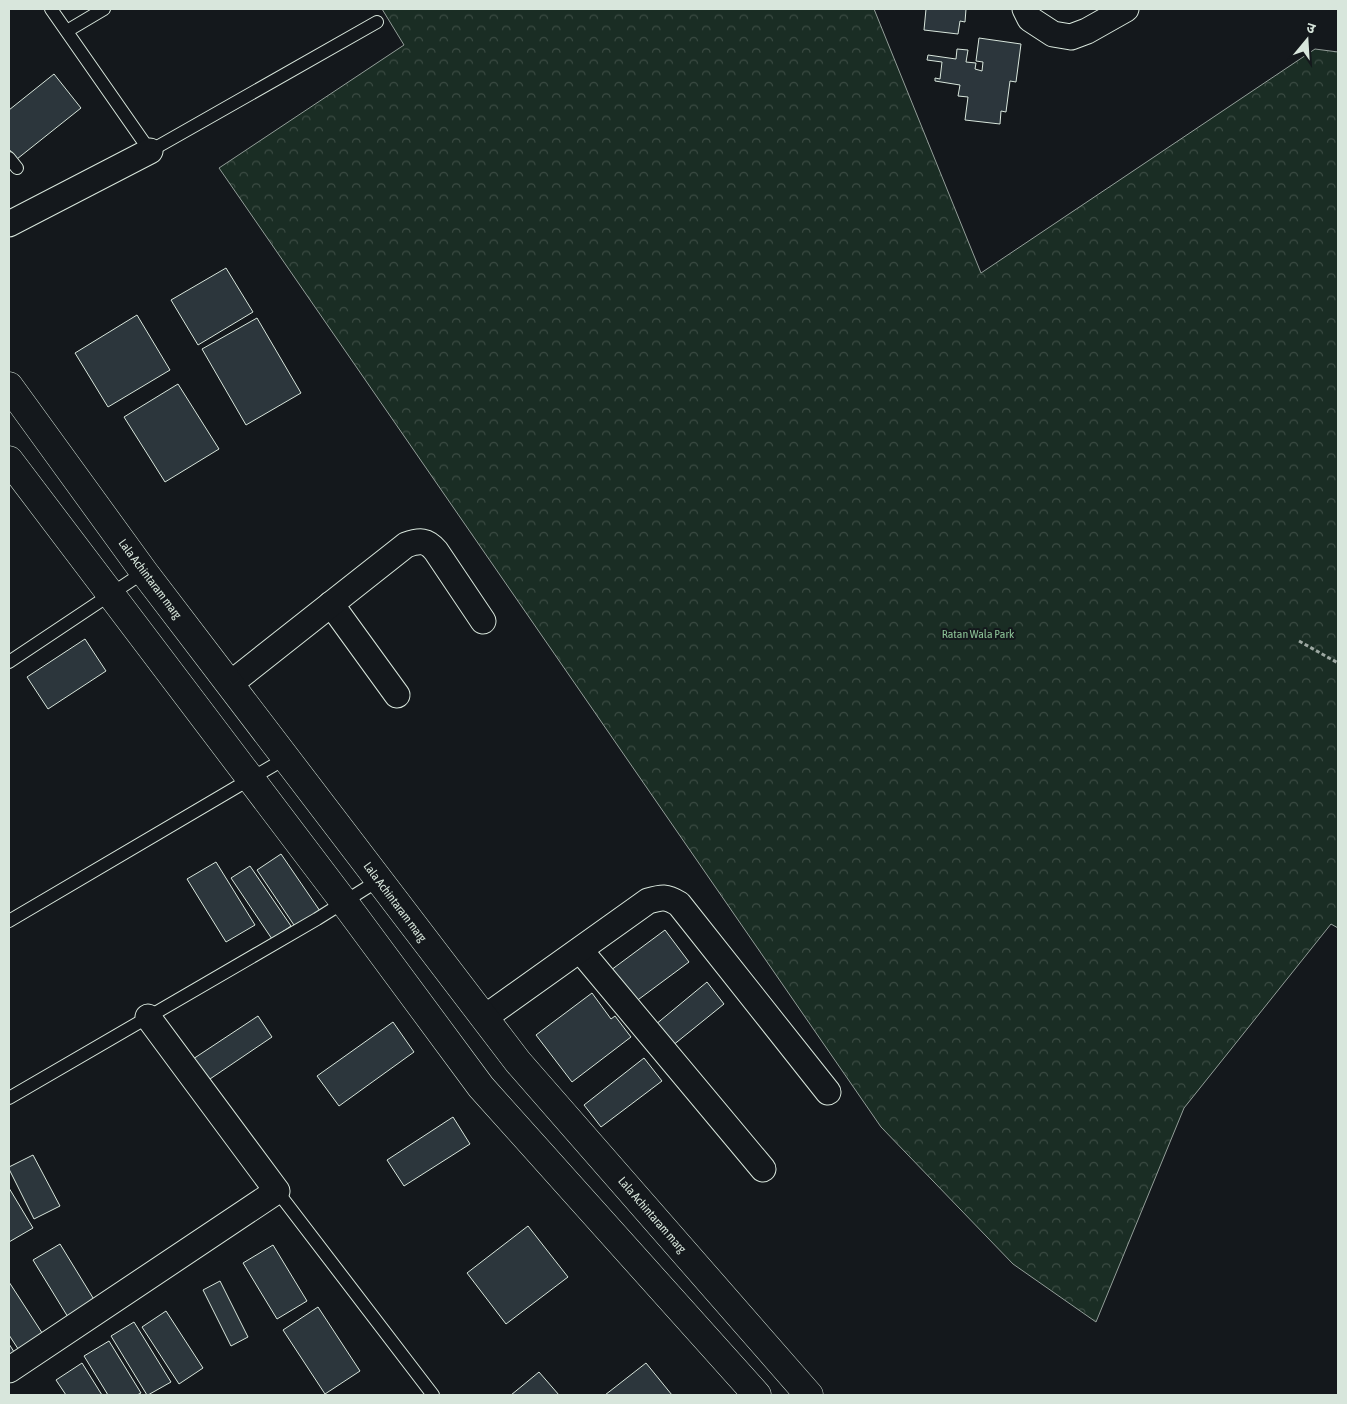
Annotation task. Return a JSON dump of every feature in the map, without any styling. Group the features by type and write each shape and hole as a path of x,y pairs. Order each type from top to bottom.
{"street":[{"path":"1025,9 1030,18 1053,34 1072,36 1087,31 1126,9"},
{"path":"9,224 150,151"},
{"name":"Lala Achintaram marg","path":"9,386 144,572 518,1062 809,1395"},
{"path":"9,460 482,1087 757,1395"},
{"path":"230,684 406,545 416,541 429,543 436,551 483,620"},
{"path":"331,604 397,695"},
{"path":"484,1018 648,901 661,897 679,904 828,1092"},
{"path":"580,950 763,1170"},
{"path":"9,1370 276,1190 148,1017"}],"lane":[{"path":"51,9 150,151 377,22"},
{"path":"67,31 104,9"},
{"path":"9,662 144,572"},
{"path":"9,921 286,758"},
{"path":"9,1098 317,919 379,880"},
{"path":"276,1190 432,1395"}],"path":[{"path":"1299,641 1338,663"}],"green space":[{"name":"Ratan Wala Park","path":"382,9 874,9 981,273 1315,49 1338,52 1338,928 1331,924 1184,1108 1096,1322 1013,1264 881,1127 219,168 404,45"}],"building":[{"path":"926,9 966,9 965,22 960,21 958,34 924,30"},
{"path":"979,38 1021,44 1016,82 1010,81 1006,112 1001,111 1000,124 965,120 968,97 958,96 960,85 935,81 935,78 940,79 942,62 927,60 928,55 956,59 957,49 968,50 966,62 976,63 975,69 982,71 983,62 976,61"},
{"path":"54,74 81,108 17,159 9,149 9,110"},
{"path":"226,268 253,312 198,345 171,300"},
{"path":"137,315 170,370 108,407 75,353"},
{"path":"257,318 301,393 246,425 202,349"},
{"path":"178,384 219,449 165,482 124,417"},
{"path":"85,639 106,671 48,709 27,677"},
{"path":"281,854 320,911 296,928 257,870"},
{"path":"216,862 255,925 226,942 187,879"},
{"path":"250,866 291,926 272,939 231,878"},
{"path":"665,930 689,962 631,1005 607,973"},
{"path":"707,982 724,1004 672,1046 655,1025"},
{"path":"592,993 611,1019 615,1016 631,1037 572,1082 536,1035"},
{"path":"258,1016 272,1037 207,1081 193,1059"},
{"path":"393,1022 414,1052 339,1106 317,1076"},
{"path":"644,1058 662,1081 601,1127 584,1105"},
{"path":"453,1117 470,1144 404,1186 387,1160"},
{"path":"33,1155 60,1206 34,1219 9,1169 9,1167"},
{"path":"9,1188 33,1228 9,1242"},
{"path":"528,1226 568,1277 506,1324 467,1273"},
{"path":"60,1244 98,1306 71,1322 33,1260"},
{"path":"273,1245 307,1301 277,1319 243,1263"},
{"path":"220,1281 248,1337 231,1346 203,1290"},
{"path":"9,1282 48,1342 24,1358 9,1335"},
{"path":"318,1307 360,1371 325,1394 283,1330"},
{"path":"166,1311 203,1368 179,1384 142,1327"},
{"path":"134,1322 171,1382 148,1395 111,1336"},
{"path":"109,1341 141,1393 137,1395 108,1395 84,1356"},
{"path":"9,1344 18,1358 9,1364"},
{"path":"82,1363 102,1395 66,1395 56,1380"},
{"path":"646,1363 672,1395 605,1395"},
{"path":"539,1372 559,1395 511,1395"}]}
